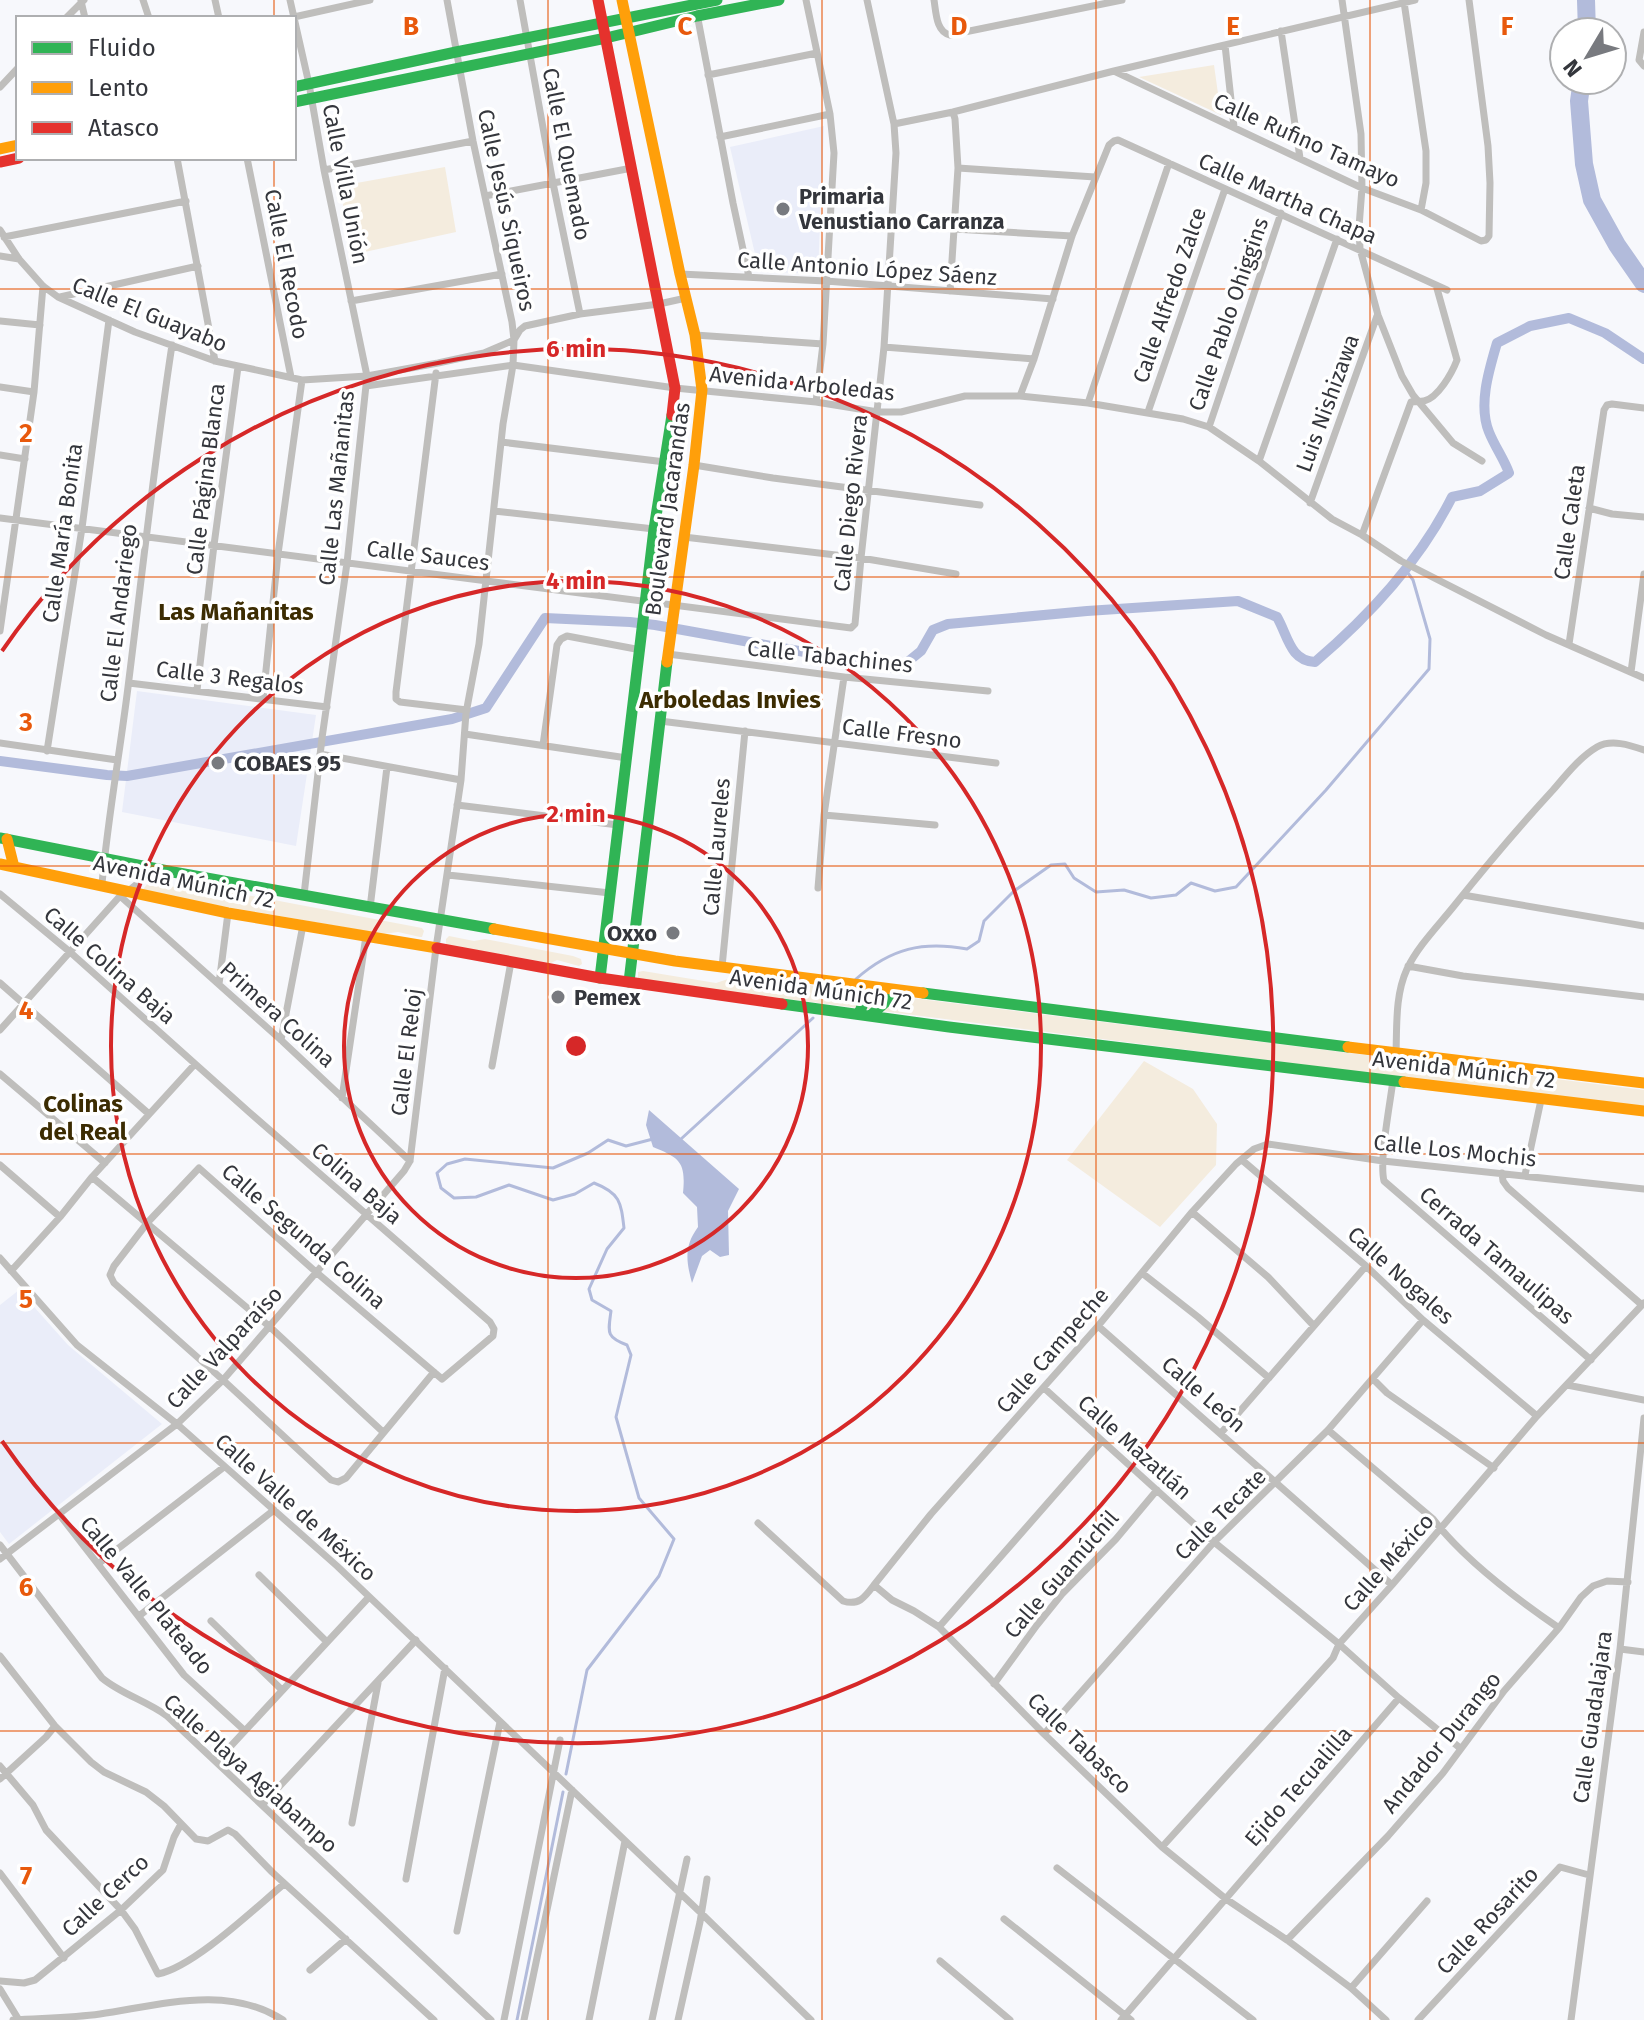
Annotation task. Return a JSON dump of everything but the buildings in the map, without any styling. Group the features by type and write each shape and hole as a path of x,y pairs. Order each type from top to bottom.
{"main road":[{"name":"Boulevard Jacarandas","path":"598,0 675,388 654,529 600,978"},
{"name":"Boulevard Jacarandas","path":"622,0 695,335 702,390 629,982"},
{"path":"296,102 629,33 717,0"},
{"path":"296,87 625,17 779,0"},
{"path":"4,838 14,867"},
{"name":"Avenida Múnich 72","path":"4,838 155,869 634,955 898,991 1644,1083"},
{"name":"Avenida Múnich 72","path":"0,864 102,884 124,894 600,978 864,1015 1644,1111"},
{"path":"859,985 864,1015"},
{"path":"864,1015 898,991"}],"street":[{"path":"296,17 370,0"},
{"name":"Calle Jesús Siqueiros","path":"436,948 461,780 466,714 479,644 514,340 447,0"},
{"name":"Calle El Quemado","path":"520,0 580,314"},
{"path":"806,0 830,114 834,153 823,344 816,402"},
{"name":"Calle Diego Rivera","path":"851,628 855,624 878,412 896,153 894,124 867,0"},
{"path":"934,0 940,30 950,35 1122,0"},
{"path":"1342,0 1361,134 1360,249 1378,315 1402,376 1418,401 1453,443 1482,461"},
{"path":"894,124 1415,0"},
{"name":"Calle Rufino Tamayo","path":"1114,71 1362,188 1421,210 1481,241 1486,240 1489,236 1488,146 1469,0"},
{"path":"68,16 82,1"},
{"path":"1404,2 1426,151 1426,183 1421,210"},
{"path":"695,7 749,277"},
{"name":"Calle Villa Unión","path":"296,26 367,376"},
{"path":"1281,31 1300,158"},
{"path":"1644,32 1639,60 1644,66"},
{"path":"1225,45 1234,127"},
{"path":"708,75 817,53"},
{"path":"0,87 16,70"},
{"path":"950,291 958,168 953,112"},
{"path":"720,137 830,114"},
{"name":"Calle Martha Chapa","path":"1095,177 1109,145 1118,140 1447,290"},
{"path":"324,170 473,141"},
{"path":"177,160 215,361"},
{"name":"Calle El Recodo","path":"247,160 291,377"},
{"path":"1088,403 1169,163"},
{"path":"485,196 632,168"},
{"path":"958,168 1095,177 1072,236 1020,396"},
{"name":"Calle Alfredo Zalce","path":"1148,412 1225,189"},
{"path":"1,236 186,201"},
{"name":"Calle Pablo Ohiggins","path":"1209,427 1281,213"},
{"path":"954,229 1072,236"},
{"name":"Calle El Guayabo","path":"1,236 43,286 58,297 215,361 302,380 367,376 438,363 484,353 514,340 525,326 686,298"},
{"path":"1259,461 1337,239"},
{"path":"0,256 19,259"},
{"path":"58,297 198,266"},
{"path":"351,301 502,274"},
{"name":"Calle Antonio López Sáenz","path":"680,274 887,285 1053,299"},
{"path":"1362,535 1411,402 1425,401 1436,393 1446,383 1457,360 1436,285"},
{"path":"0,631 34,392 43,286"},
{"name":"Luis Nishizawa","path":"1310,503 1378,315"},
{"name":"Calle María Bonita","path":"47,751 82,528 109,320"},
{"path":"0,321 40,325"},
{"path":"695,335 823,344"},
{"name":"Calle El Andariego","path":"102,884 172,345"},
{"path":"884,347 1034,359"},
{"path":"438,363 396,699 466,714"},
{"name":"Avenida Arboledas","path":"366,386 513,365 878,412 910,411 965,396 1020,396 1088,403 1183,419 1209,427 1259,461 1332,519 1401,561 1546,635 1644,678"},
{"name":"Calle Página Blanca","path":"197,690 238,367"},
{"name":"Calle Las Mañanitas","path":"304,895 347,563 367,376"},
{"path":"263,699 278,554 302,380"},
{"path":"0,387 34,392"},
{"name":"Calle Caleta","path":"1569,644 1604,410 1612,404 1644,408"},
{"path":"501,442 665,462"},
{"path":"0,455 25,459"},
{"path":"694,465 980,505"},
{"path":"1589,508 1644,517"},
{"path":"494,511 654,529"},
{"name":"Calle Sauces","path":"0,518 851,628"},
{"path":"684,537 861,558 956,574"},
{"path":"1631,672 1644,574"},
{"path":"543,745 557,645 561,639 567,636 641,650"},
{"name":"Calle Tabachines","path":"668,654 844,677 988,691"},
{"path":"818,888 824,815 844,677"},
{"name":"Calle 3 Regalos","path":"129,683 327,707"},
{"name":"Calle Fresno","path":"660,721 996,763"},
{"name":"Calle Laureles","path":"722,967 745,731"},
{"path":"465,734 627,758"},
{"path":"0,743 117,760"},
{"path":"1396,1053 1397,1007 1408,966 1425,941 1496,855 1585,756 1607,743 1644,750"},
{"path":"321,747 387,767 461,780"},
{"path":"370,908 387,767"},
{"path":"457,805 618,825"},
{"path":"824,815 935,825"},
{"path":"0,1030 124,894 155,869"},
{"path":"448,875 610,893"},
{"name":"Calle Colina Baja","path":"0,894 195,1064"},
{"name":"Primera Colina","path":"124,894 410,1161"},
{"path":"1463,895 1644,926"},
{"path":"219,984 228,913"},
{"path":"281,1040 303,925"},
{"path":"342,1098 366,936"},
{"name":"Calle El Reloj","path":"410,1161 436,948"},
{"path":"492,1066 511,962"},
{"path":"1408,966 1463,976 1644,997"},
{"path":"0,983 149,1114"},
{"path":"11,1271 195,1064"},
{"name":"Colina Baja","path":"195,1064 490,1322 494,1329 493,1336 442,1379"},
{"path":"0,1074 105,1163"},
{"path":"1383,1161 1393,1080"},
{"path":"1525,1175 1541,1100"},
{"name":"Calle Los Mochis","path":"1262,1145 1644,1189"},
{"name":"Calle Campeche","path":"874,1585 931,1514 1098,1326 1192,1212 1242,1160 1262,1145"},
{"name":"Calle Nogales","path":"1242,1160 1537,1416"},
{"name":"Calle Valparaíso","path":"3,1556 177,1424 223,1380 410,1161"},
{"name":"Cerrada Tamaulipas","path":"1383,1161 1384,1181 1591,1360"},
{"path":"0,1165 60,1217"},
{"name":"Calle Segunda Colina","path":"148,1222 199,1168 442,1379"},
{"path":"1502,1173 1508,1188 1643,1304"},
{"path":"92,1177 270,1327 383,1432"},
{"path":"1192,1212 1268,1277 1314,1326"},
{"path":"148,1222 114,1266 110,1275 114,1283 331,1480 338,1482 346,1478 434,1372"},
{"name":"Calle Valle de México","path":"0,1258 77,1345 177,1424 416,1640 811,2020"},
{"path":"1221,1433 1366,1266"},
{"path":"1142,1273 1269,1378"},
{"name":"Calle México","path":"1162,1847 1333,1658 1339,1644 1537,1416 1643,1304"},
{"name":"Calle Tecate","path":"1044,1734 1214,1542 1328,1430 1423,1320"},
{"name":"Calle León","path":"1098,1326 1392,1585"},
{"path":"1373,1379 1387,1393 1494,1468"},
{"path":"1567,1385 1644,1400"},
{"name":"Calle Mazatlán","path":"1044,1388 1214,1542 1460,1748"},
{"name":"Calle Guadalajara","path":"1571,2020 1620,1649 1644,1418"},
{"path":"1328,1430 1433,1519 1477,1563 1559,1628"},
{"path":"939,1627 1102,1441"},
{"path":"98,1564 224,1467"},
{"name":"Calle Guamúchil","path":"994,1684 1062,1594 1116,1539 1157,1490"},
{"path":"139,1616 274,1510"},
{"name":"Calle Valle Plateado","path":"59,1514 184,1675 244,1730"},
{"path":"758,1523 843,1601 862,1601 874,1585"},
{"name":"Calle Playa Agiabampo","path":"0,1545 3,1556 102,1678 111,1686 158,1709 491,2020"},
{"path":"259,1575 327,1642"},
{"name":"Andador Durango","path":"1287,1940 1443,1773 1504,1691 1559,1628 1581,1597 1593,1586 1607,1581 1628,1582"},
{"name":"Calle Tabasco","path":"874,1585 892,1600 939,1627 1044,1734 1162,1847 1226,1899 1351,1988 1386,2020"},
{"path":"216,1762 369,1597"},
{"path":"211,1621 281,1689"},
{"path":"262,1805 416,1640"},
{"path":"1620,1649 1644,1652"},
{"path":"0,1656 55,1726 104,1772 146,1792 196,1839 208,1841 228,1830 235,1834 284,1884 434,2020"},
{"path":"406,1879 445,1668"},
{"path":"352,1823 379,1681"},
{"name":"Ejido Tecualilla","path":"1126,2018 1399,1698"},
{"path":"457,1931 500,1722"},
{"path":"0,1779 55,1726"},
{"path":"504,2020 560,1740"},
{"path":"0,1766 33,1805 46,1830 121,1910 135,1929 158,1974 196,1956 284,1884"},
{"path":"524,2020 572,1790"},
{"name":"Calle Cerco","path":"0,1981 24,1983 35,1980 121,1910 163,1870 181,1824"},
{"path":"589,2020 625,1841"},
{"path":"652,2020 687,1859"},
{"name":"Calle Rosarito","path":"1418,2020 1560,1867 1589,1875"},
{"path":"1057,1868 1252,2020"},
{"path":"0,1873 64,1958"},
{"path":"678,2020 707,1879"},
{"path":"1351,1988 1427,1901"},
{"path":"1004,1919 1126,2018"},
{"path":"310,1970 346,1939"},
{"path":"940,1961 1010,2020"},
{"path":"0,1989 19,2020"},
{"path":"13,2020 99,2015 154,2004 207,2000 245,2003 283,2020"}],"shaded area":[{"path":"1214,65 1221,115 1139,77"},
{"name":"Primaria Venustiano Carranza","path":"824,126 818,274 759,271 730,147"},
{"path":"445,167 456,232 351,255 340,186"},
{"name":"COBAES 95","path":"137,691 316,715 296,846 122,812"},
{"path":"148,883 182,888 194,885 422,928 424,931 422,937 398,932 383,934 141,892"},
{"path":"449,936 474,941 485,939 573,956 581,959 582,964 579,966 557,960 551,963 446,945"},
{"path":"638,972 716,983 737,976 1644,1090 1644,1108 638,980"},
{"path":"1144,1061 1193,1089 1217,1124 1216,1165 1160,1227 1067,1160"},
{"path":"19,1290 68,1345 162,1424 9,1544 0,1532 0,1305"}],"water":[{"path":"649,1110 739,1189 728,1211 729,1255 720,1257 710,1250 702,1256 692,1283 688,1254 690,1241 698,1227 697,1207 683,1193 683,1174 679,1162 670,1154 653,1147 646,1125"}],"waterway":[{"path":"1586,0 1586,16"},
{"path":"1580,96 1584,164 1592,200 1617,245 1644,284"},
{"path":"0,761 127,776 452,719 486,708 545,618 655,625 899,669 921,651 933,630 948,624 1238,601 1277,617 1295,652 1307,661 1315,662 1355,626 1392,586 1425,543 1452,497 1480,491 1509,473 1489,432 1484,410 1497,343 1530,326 1569,318 1605,333 1644,359"},
{"path":"856,979 882,960 908,949 936,946 967,949 979,941 984,921 1014,891 1051,865 1065,864 1074,878 1096,892 1124,890 1151,898 1176,895 1191,883 1215,891 1236,887 1326,790 1429,669 1430,639 1413,580 1405,569"},
{"path":"681,1139 813,1018"},
{"path":"566,1774 587,1670 659,1576 674,1539 639,1498 616,1417 631,1355 627,1345 610,1333 611,1311 592,1300 589,1289 607,1249 624,1228 622,1211 614,1195 594,1183 575,1194 553,1200 509,1185 476,1197 454,1198 441,1188 437,1173 447,1164 465,1159 553,1168 588,1153 608,1140 626,1146 653,1139"},
{"path":"517,2020 563,1792"}],"traffic: fast":[{"path":"296,87 717,0"},
{"path":"296,102 779,0"},
{"path":"600,978 654,529 672,415"},
{"path":"629,982 667,662"},
{"path":"0,838 494,929"},
{"path":"859,985 864,1001 859,1014"},
{"path":"870,1016 898,991"},
{"path":"923,993 1348,1047"},
{"path":"782,1004 1404,1082"}],"traffic: slow":[{"path":"622,0 695,335 702,390 667,662"},
{"path":"0,149 16,145"},
{"path":"7,839 14,867"},
{"path":"0,864 228,913 437,948"},
{"path":"494,929 675,961 923,993"},
{"path":"1348,1047 1644,1083"},
{"path":"1404,1082 1644,1111"}],"traffic: jam":[{"path":"598,0 675,388 672,415"},
{"path":"0,162 16,159"},
{"path":"437,948 600,978 782,1004"}],"place":[{"name":"Primaria Venustiano Carranza","path":"783,209"},
{"name":"COBAES 95","path":"218,763"},
{"name":"Oxxo","path":"673,933"},
{"name":"Pemex","path":"558,997"}],"district":[{"name":"Las Mañanitas","path":"236,612"},
{"name":"Arboledas Invies","path":"730,700"},
{"name":"Colinas del Real","path":"83,1118"}]}
